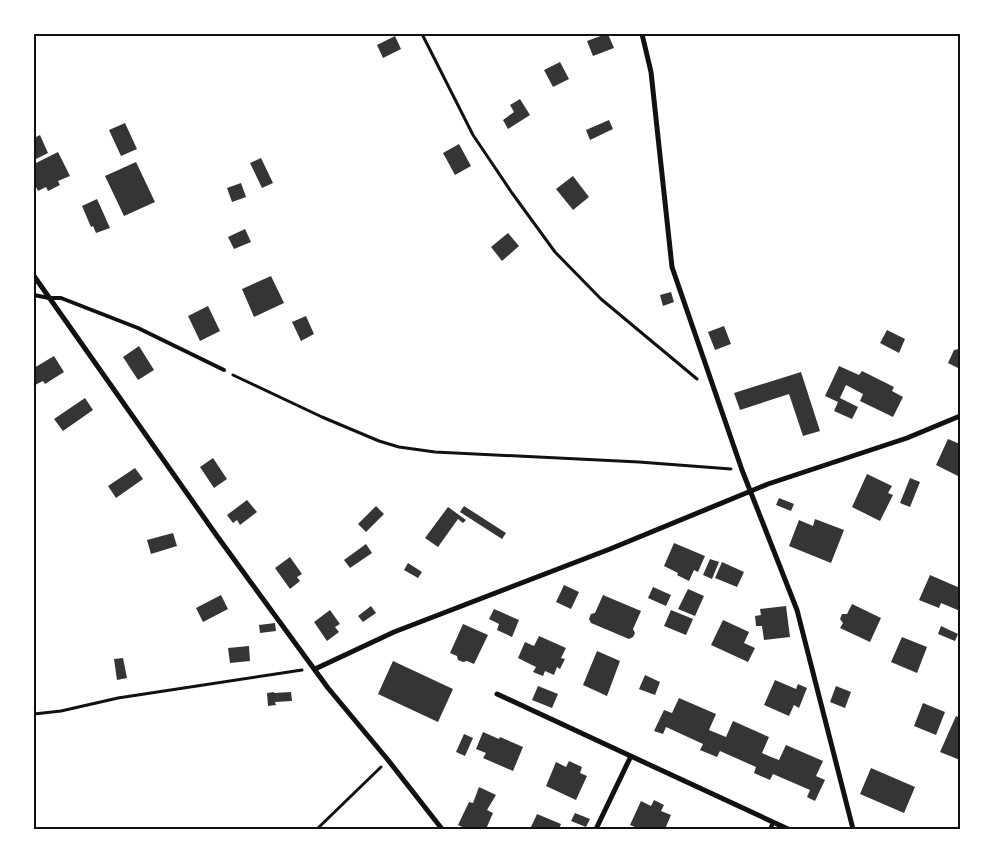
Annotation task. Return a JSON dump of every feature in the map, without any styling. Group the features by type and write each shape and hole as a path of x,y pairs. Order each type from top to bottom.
{"street":[{"path":"642,34 651,72 672,266 742,470 797,610 852,829"},
{"path":"34,276 217,536 328,688 442,829"},
{"path":"315,668 394,632 610,549 768,484 930,430 960,416"},
{"path":"497,694 788,829"},
{"path":"596,829 631,756"}],"lane":[{"path":"34,295 61,298 138,328 224,370"},
{"path":"770,829 773,823"}],"path":[{"path":"422,34 473,135 555,252 601,298 717,394"},
{"path":"224,370 322,417 379,441 399,447 435,452 639,462 742,470"},
{"path":"34,714 61,711 118,698 315,668"},
{"path":"317,829 388,760"}],"building":[{"path":"608,34 614,48 593,56 587,41"},
{"path":"395,36 401,49 383,58 377,45"},
{"path":"560,62 569,79 553,87 544,70"},
{"path":"520,99 530,115 508,129 503,120 514,112 510,105"},
{"path":"609,120 613,129 590,140 586,130"},
{"path":"125,123 137,149 121,156 109,130"},
{"path":"40,135 48,153 34,160 34,138"},
{"path":"459,144 471,166 455,175 443,153"},
{"path":"58,152 70,176 58,181 60,185 48,191 46,187 38,191 34,183 34,164"},
{"path":"261,158 273,183 262,188 250,163"},
{"path":"136,162 155,202 124,216 105,176"},
{"path":"573,176 589,197 573,210 556,189"},
{"path":"241,183 246,197 232,202 227,188"},
{"path":"97,199 110,228 96,233 93,226 91,227 82,206"},
{"path":"245,229 251,242 234,249 228,237"},
{"path":"508,233 519,246 502,261 491,247"},
{"path":"271,276 284,303 254,317 242,289"},
{"path":"671,292 674,302 663,306 660,295"},
{"path":"208,306 220,331 200,341 188,316"},
{"path":"306,316 314,334 301,341 292,322"},
{"path":"724,326 731,344 715,350 708,332"},
{"path":"887,330 905,339 899,353 880,343"},
{"path":"139,346 154,370 138,380 123,357"},
{"path":"960,346 960,369 948,363 954,350 959,349"},
{"path":"54,356 64,372 45,384 43,381 35,385 34,368"},
{"path":"839,366 859,375 862,371 894,387 892,391 903,397 893,417 860,401 863,394 846,385 840,398 858,407 852,419 834,411 838,402 825,396"},
{"path":"801,372 820,431 803,436 789,394 740,410 734,393"},
{"path":"85,398 93,410 63,431 54,419"},
{"path":"948,439 960,444 960,477 936,465"},
{"path":"213,458 227,479 214,488 200,467"},
{"path":"135,468 143,479 116,498 108,486"},
{"path":"867,474 892,486 888,493 893,495 880,521 852,507"},
{"path":"910,478 920,482 910,507 900,503"},
{"path":"779,498 794,504 791,511 776,505"},
{"path":"247,500 257,512 240,525 237,520 233,523 227,515"},
{"path":"376,506 384,514 366,532 358,524"},
{"path":"464,506 506,533 502,539 460,512"},
{"path":"448,507 466,520 463,523 458,519 438,547 425,538"},
{"path":"815,519 844,530 831,563 789,546 799,520 813,526"},
{"path":"173,533 177,546 151,554 147,540"},
{"path":"674,543 705,556 698,572 694,570 689,581 664,566"},
{"path":"366,544 372,553 350,568 344,560"},
{"path":"290,557 302,574 297,577 300,581 290,589 275,568"},
{"path":"710,559 719,562 712,579 703,575"},
{"path":"722,562 744,572 737,587 715,578"},
{"path":"408,563 422,572 418,578 404,570"},
{"path":"930,575 960,588 960,611 941,603 939,608 919,600"},
{"path":"564,585 579,592 571,609 556,602"},
{"path":"653,587 671,595 666,606 648,598"},
{"path":"688,589 704,596 695,616 678,609"},
{"path":"221,595 228,609 203,622 196,608"},
{"path":"603,595 641,611 633,629 635,633 633,637 629,639 591,623 589,619 591,614 595,613"},
{"path":"852,604 881,618 870,642 840,628 843,623 840,619 842,614 847,614"},
{"path":"371,606 376,613 363,622 358,616"},
{"path":"786,606 790,637 764,640 762,626 756,626 755,616 761,615 760,609"},
{"path":"494,609 519,620 512,637 497,630 499,624 489,619"},
{"path":"330,610 340,624 335,627 339,632 327,641 314,622"},
{"path":"671,610 693,619 686,635 664,626"},
{"path":"723,620 749,632 744,643 755,648 748,662 711,645"},
{"path":"275,623 276,631 260,633 259,625"},
{"path":"463,624 488,635 474,664 458,660 457,656 450,653"},
{"path":"941,626 958,634 955,641 938,634"},
{"path":"539,636 566,648 561,658 565,659 560,669 557,667 554,675 545,671 543,676 533,672 536,667 518,658 525,642 534,646"},
{"path":"902,637 927,647 917,673 891,662"},
{"path":"249,646 250,661 230,663 228,648"},
{"path":"597,651 620,661 607,696 583,685"},
{"path":"123,658 127,678 117,680 114,659"},
{"path":"393,661 453,689 438,722 378,694"},
{"path":"645,675 660,682 655,695 639,689"},
{"path":"775,680 796,689 798,684 807,688 799,708 794,705 789,716 764,705"},
{"path":"538,686 558,694 552,708 532,700"},
{"path":"836,686 851,692 845,708 830,702"},
{"path":"291,692 292,701 275,702 276,705 268,706 267,693"},
{"path":"679,698 716,714 709,730 726,737 733,721 769,737 762,753 771,757 779,760 786,745 823,761 816,776 825,780 815,801 807,797 810,790 773,774 770,780 754,773 756,767 720,751 717,757 700,750 703,744 666,727 663,734 654,731 664,710 672,713"},
{"path":"923,703 945,712 936,735 914,726"},
{"path":"956,716 960,718 960,760 940,752"},
{"path":"483,732 523,747 513,771 483,758 486,753 476,749"},
{"path":"464,734 473,738 465,756 456,752"},
{"path":"569,761 582,767 580,773 587,776 576,800 546,786 556,762 566,767"},
{"path":"871,768 915,787 904,813 860,794"},
{"path":"479,787 496,795 487,810 493,813 486,829 467,829 458,825 469,802 473,803"},
{"path":"654,800 664,805 661,811 671,815 665,829 640,829 630,825 641,801 651,806"},
{"path":"575,813 590,819 586,827 571,821"},
{"path":"537,814 561,824 559,829 530,829"}]}
